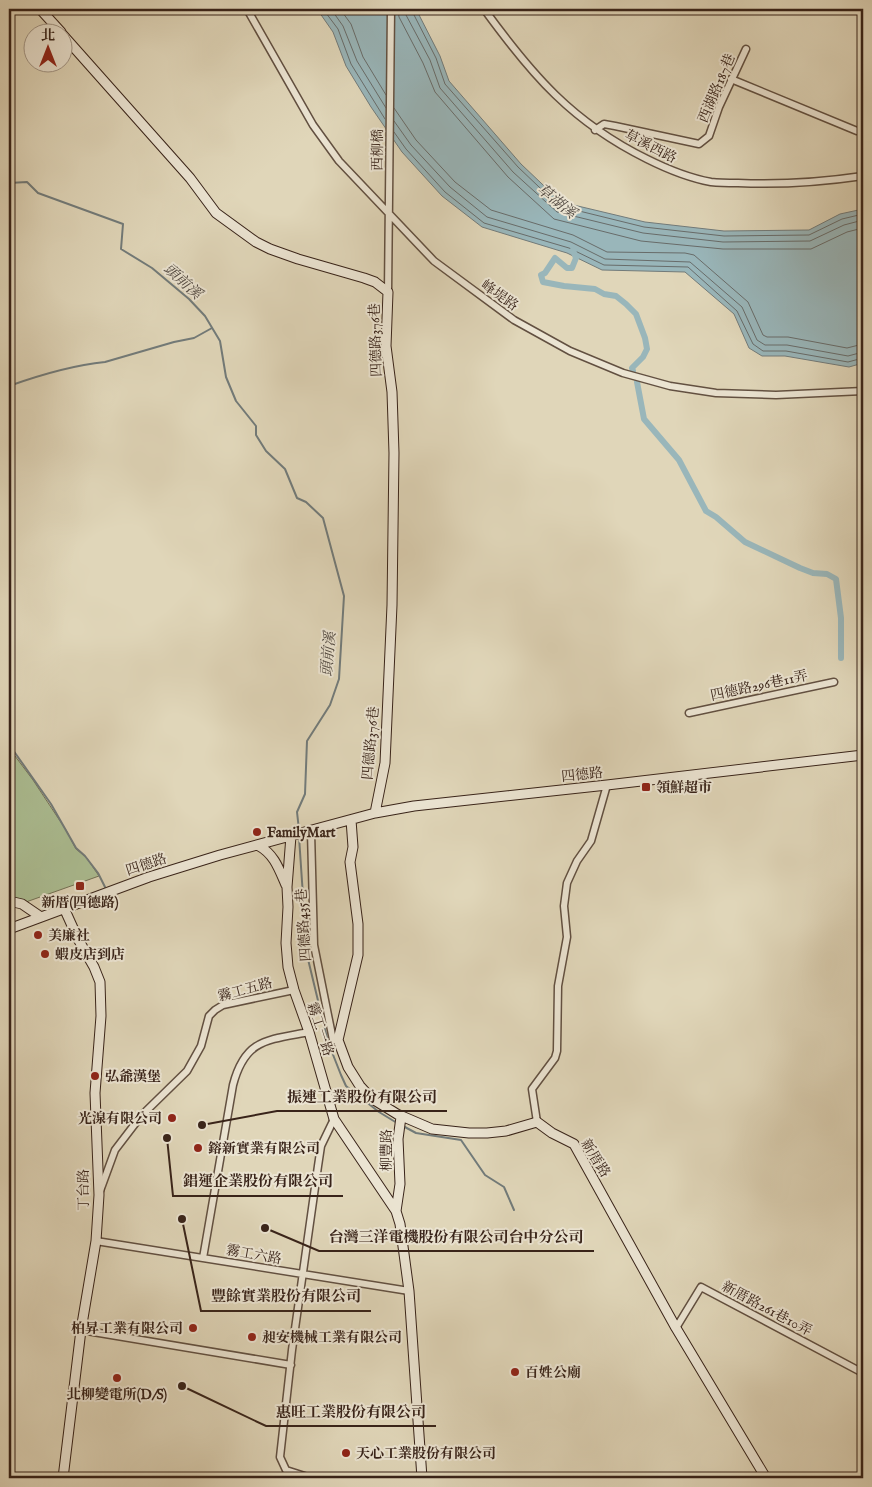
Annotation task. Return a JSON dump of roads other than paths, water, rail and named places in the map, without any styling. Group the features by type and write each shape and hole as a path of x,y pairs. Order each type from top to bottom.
{"street":[{"name":"四德路376巷","path":"40,9 52,22"},
{"name":"峰堤路","path":"246,9 313,125 339,161 434,261 514,320 570,352 623,373 670,386 716,394 863,391"},
{"name":"西柳橋","path":"388,292 391,9"},
{"name":"草溪西路","path":"484,9 534,74 561,102 595,130 654,163 677,173 711,182 786,183 863,176"},
{"name":"四德路376巷","path":"72,44 190,178 216,213 256,242 270,249 298,260 375,282 388,292 386,346 392,392 394,453 392,606 385,763 375,813"},
{"name":"西湖路187巷","path":"595,130 604,124 699,144 709,136 731,79 746,49"},
{"path":"731,79 857,131"},
{"name":"四德路296巷11弄","path":"689,713 834,682"},
{"name":"四德路","path":"9,928 149,877 220,855 259,846 375,813 414,806 863,755"},
{"path":"401,1117 438,1130 487,1133 506,1131 537,1122 532,1089 555,1058 557,1051 558,986 567,937 564,906 567,883 577,861 591,841 607,785"},
{"path":"338,1040 358,955 358,924 350,862 353,847 351,820"},
{"name":"四德路435巷","path":"308,832 314,945 333,1040 338,1040"},
{"name":"霧工一路","path":"293,836 287,887 286,943 288,966 294,990 334,1119 396,1211"},
{"path":"259,846 268,851 278,866 287,887"},
{"path":"9,901 22,904 41,917"},
{"name":"丁台路","path":"63,1478 82,1330 96,1241 99,1195 95,1093 101,1016 100,982 64,908"},
{"name":"霧工五路","path":"99,1195 115,1150 141,1116 187,1071 200,1046 210,1016 215,1010 223,1005 294,990"},
{"path":"203,1258 233,1085 241,1061 254,1046 270,1039 308,1032"},
{"name":"柳豐路","path":"338,1040 348,1067 360,1086 371,1098 401,1117 398,1138 400,1184 396,1211 400,1224 409,1291 422,1478"},
{"path":"311,1478 286,1470 280,1457 321,1146 334,1119"},
{"name":"新厝路","path":"537,1122 578,1148 624,1236 676,1328 766,1478"},
{"name":"霧工六路","path":"96,1241 409,1291"},
{"name":"新厝路261巷10弄","path":"676,1328 701,1287 863,1373"},
{"path":"82,1330 291,1365"}],"water":[{"name":"草湖溪","path":"317,9 416,9 440,56 449,81 521,164 561,202 645,222 724,231 809,230 840,214 863,209 863,363 849,367 785,356 762,356 749,348 734,314 685,272 602,270 567,253 482,227 442,196 402,152 346,66 333,32"}],"waterway":[{"name":"頭前溪","path":"9,183 27,182 38,193 123,224 121,249 152,268 189,299 205,316 220,341 226,377 236,401 256,426 256,435 266,451 285,469 297,498 306,502 323,518 344,596 339,679 330,705 307,741 305,794 297,812 299,830"},
{"path":"573,250 576,258 572,268 567,268 555,258 545,273 541,275 543,282 595,289 604,294 616,296 626,304 636,314 647,349 643,357 632,368 633,371"},
{"path":"9,386 56,371 105,362 194,338 212,328"},
{"path":"637,382 644,419 679,460 706,511 716,517 745,542 800,568 813,573 827,574 836,579 841,618 841,658"},
{"path":"9,747 51,804 76,848 98,873 105,887"},
{"name":"頭前溪","path":"299,837 307,955 328,1042 346,1086 379,1112 397,1123"},
{"name":"頭前溪","path":"403,1126 416,1133 461,1140 485,1175 504,1187 514,1210"}],"place":[{"name":"領鮮超市","path":"646,787"},
{"name":"FamilyMart","path":"257,832"},
{"name":"新厝(四德路)","path":"80,886"},
{"name":"美廉社","path":"38,935"},
{"name":"蝦皮店到店","path":"45,954"},
{"name":"弘爺漢堡","path":"95,1076"},
{"name":"光湶有限公司","path":"172,1118"},
{"name":"振連工業股份有限公司","path":"202,1125"},
{"name":"錩運企業股份有限公司","path":"167,1138"},
{"name":"鎔新實業有限公司","path":"198,1148"},
{"name":"豐餘實業股份有限公司","path":"182,1219"},
{"name":"台灣三洋電機股份有限公司台中分公司","path":"265,1228"},
{"name":"柏昇工業有限公司","path":"193,1328"},
{"name":"昶安機械工業有限公司","path":"252,1337"},
{"name":"百姓公廟","path":"515,1372"},
{"name":"北柳變電所(D/S)","path":"117,1378"},
{"name":"惠旺工業股份有限公司","path":"182,1386"},
{"name":"天心工業股份有限公司","path":"346,1453"}]}
